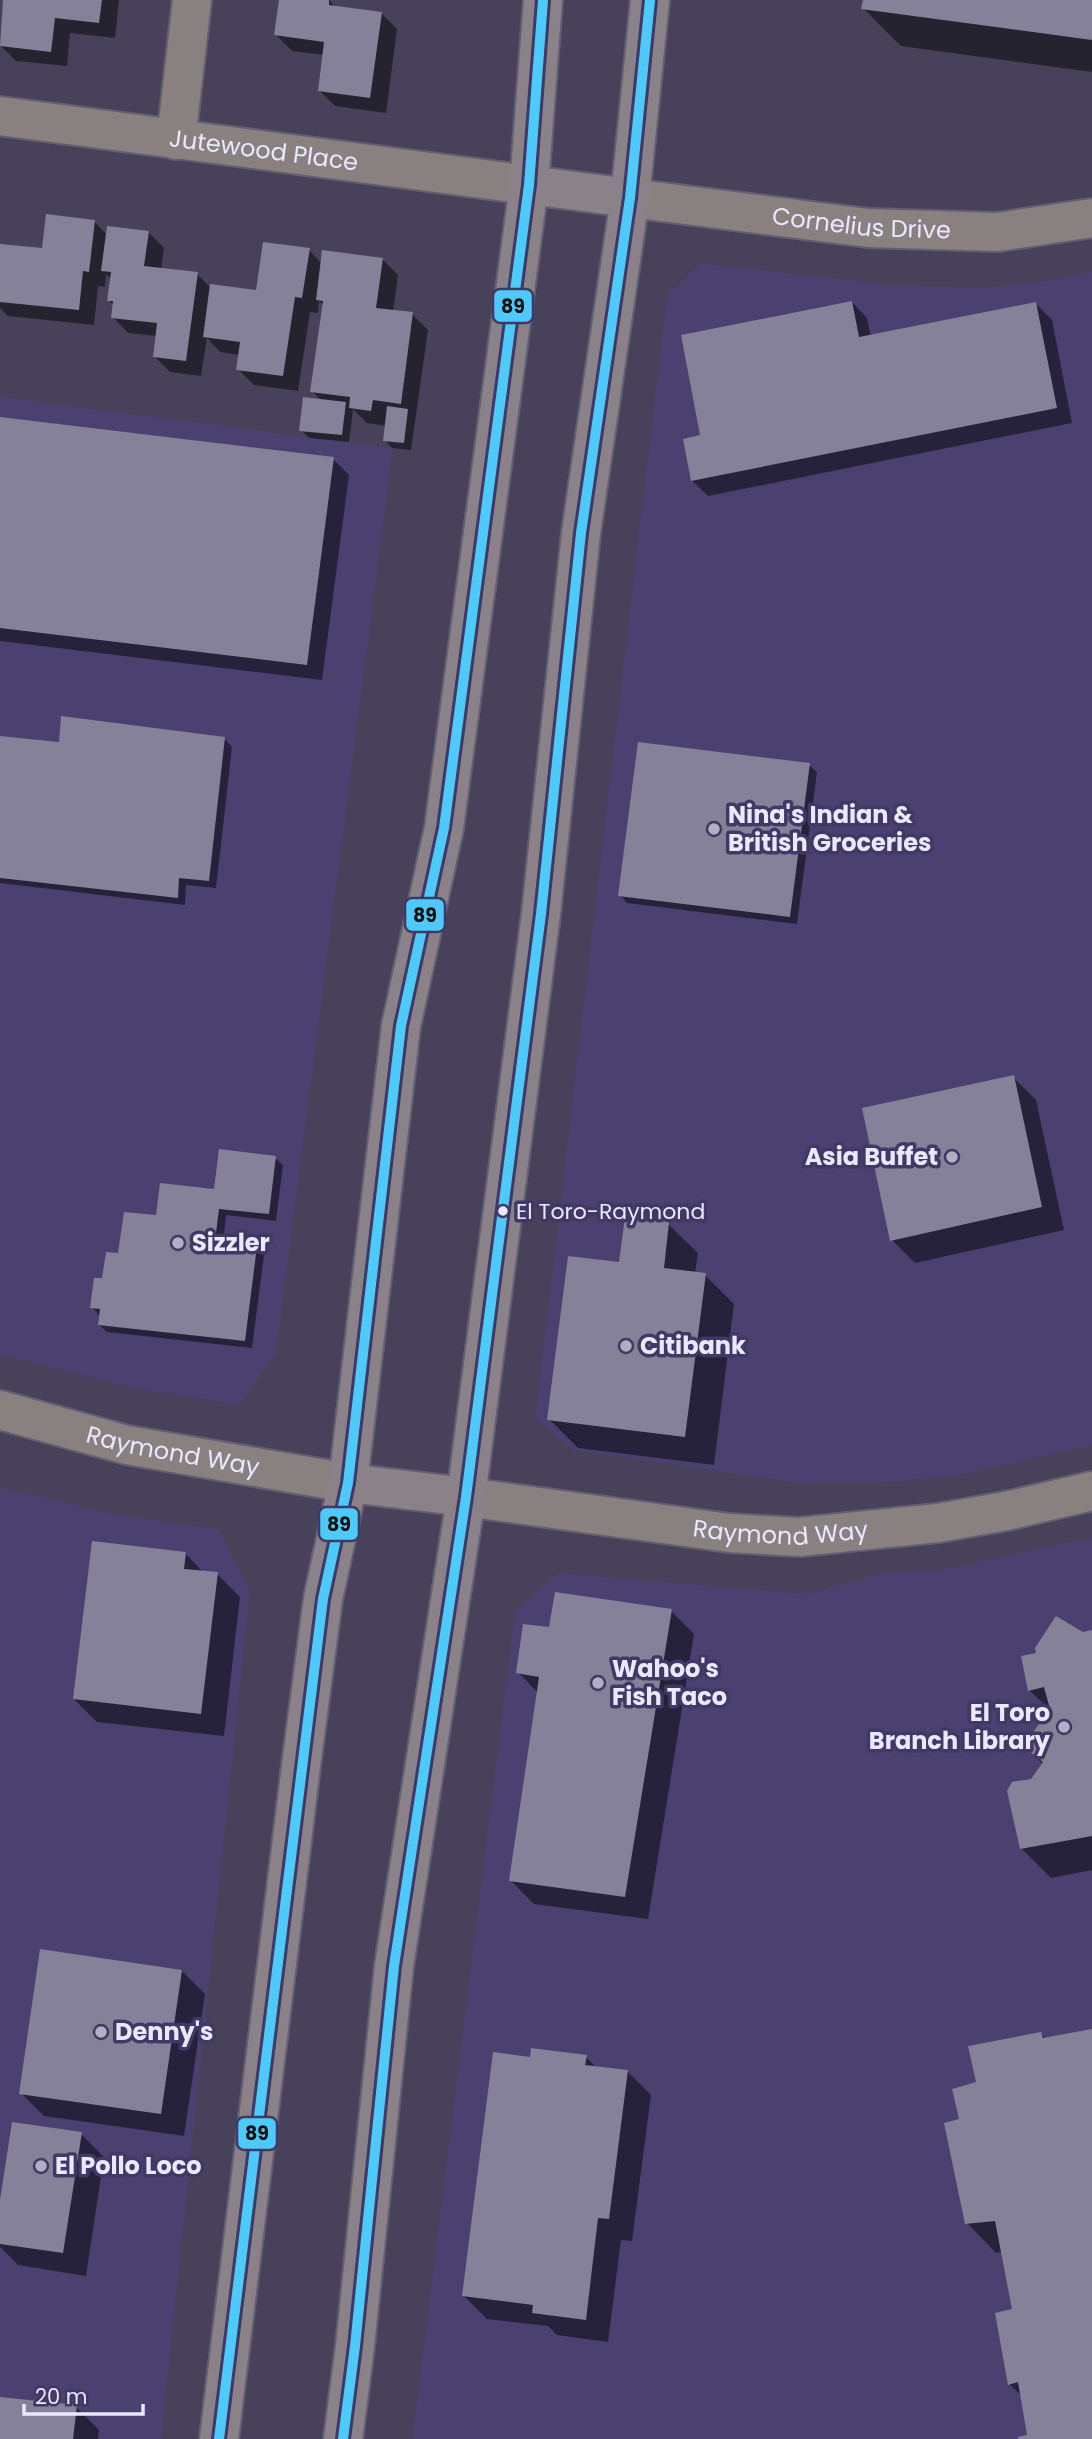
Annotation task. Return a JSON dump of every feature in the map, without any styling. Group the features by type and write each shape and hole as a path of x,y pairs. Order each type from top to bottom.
{"main road":[{"path":"219,2439 309,1702 323,1599 348,1483 401,1026 444,828 529,185 543,0"},
{"path":"343,2439 394,1966 466,1497 541,914 581,533 630,198 650,0"},
{"path":"529,185 630,198"},
{"path":"348,1483 466,1497"}],"street":[{"path":"176,140 192,0"},
{"name":"Jutewood Place","path":"0,116 529,185"},
{"name":"Cornelius Drive","path":"630,198 868,228 998,232 1092,218"},
{"name":"Raymond Way","path":"0,1410 127,1446 348,1483"},
{"name":"Raymond Way","path":"466,1497 737,1534 799,1537 938,1523 1092,1491"}],"shaded area":[{"path":"700,263 890,285 986,288 1092,272 1092,1445 964,1474 891,1482 799,1483 573,1450 535,1419 667,295"},
{"path":"0,397 393,448 276,1353 239,1405 124,1386 0,1354"},
{"path":"0,1487 98,1511 219,1530 250,1592 161,2439 0,2439"},
{"path":"1092,1537 1092,2439 412,2439 515,1613 557,1573 806,1594 879,1574 947,1569"}],"building":[{"path":"3,0 102,0 99,23 55,18 51,52 0,46"},
{"path":"279,0 329,0 329,5 382,12 370,98 318,91 324,42 274,35"},
{"path":"863,0 1092,0 1092,40 861,9"},
{"path":"46,214 95,220 89,272 83,271 79,310 0,302 0,244 42,248"},
{"path":"107,226 149,231 144,266 198,272 186,361 153,357 157,323 111,318 113,301 107,301 111,272 101,271"},
{"path":"263,242 310,248 302,298 295,297 283,376 236,370 240,342 203,337 210,284 256,290"},
{"path":"322,250 383,258 376,308 413,312 401,404 373,400 371,411 349,408 350,397 310,392 323,301 316,300"},
{"path":"852,301 859,337 1036,302 1057,408 691,481 683,439 700,435 681,335"},
{"path":"303,397 346,402 342,435 299,431"},
{"path":"387,406 408,409 404,443 383,441"},
{"path":"0,417 334,457 307,665 0,628"},
{"path":"61,716 225,737 209,881 179,878 178,898 0,878 0,736 59,742"},
{"name":"Nina's Indian & British Groceries","path":"638,742 810,763 790,917 618,896"},
{"name":"Asia Buffet","path":"1014,1075 1042,1207 890,1241 862,1108"},
{"name":"Sizzler","path":"219,1149 276,1156 269,1214 219,1209 215,1241 257,1246 245,1341 98,1325 100,1309 90,1308 94,1278 102,1278 106,1252 118,1253 124,1212 156,1215 160,1183 214,1189"},
{"name":"Citibank","path":"625,1217 669,1222 664,1268 706,1273 685,1437 547,1420 568,1256 619,1262"},
{"path":"92,1541 186,1552 184,1569 218,1572 201,1714 73,1699"},
{"path":"555,1592 672,1609 625,1897 509,1881 539,1677 516,1673 523,1624 549,1627"},
{"name":"El Toro Branch Library","path":"1056,1616 1083,1632 1092,1630 1092,1836 1020,1849 1007,1791 1012,1782 1031,1779 1043,1762 1023,1746 1050,1709 1044,1687 1028,1691 1021,1656 1036,1653 1035,1648"},
{"name":"Denny's","path":"40,1949 182,1970 161,2114 19,2094"},
{"path":"1092,2029 1092,2439 1018,2439 1027,2435 1018,2382 1008,2385 995,2313 1012,2309 995,2221 965,2224 944,2123 959,2119 952,2089 976,2082 968,2046 1041,2032 1043,2038"},
{"path":"531,2048 587,2055 585,2065 628,2070 609,2219 598,2218 586,2320 532,2313 533,2305 462,2296 493,2052 530,2057"},
{"name":"El Pollo Loco","path":"12,2122 82,2132 63,2253 0,2244 0,2200"},
{"path":"0,2397 77,2405 73,2439 0,2439"}],"transit line":[{"name":"89","path":"219,2439 323,1599 348,1483 401,1026 444,828 529,185 543,0"},
{"name":"89","path":"343,2439 394,1966 466,1497 541,914 581,533 630,198 650,0"}],"place":[{"name":"Nina's Indian & British Groceries","path":"714,829"},
{"name":"Asia Buffet","path":"952,1157"},
{"name":"El Toro-Raymond","path":"503,1211"},
{"name":"Sizzler","path":"178,1243"},
{"name":"Citibank","path":"626,1346"},
{"name":"Wahoo's Fish Taco","path":"598,1683"},
{"name":"El Toro Branch Library","path":"1064,1727"},
{"name":"Denny's","path":"101,2032"},
{"name":"El Pollo Loco","path":"41,2166"}]}
